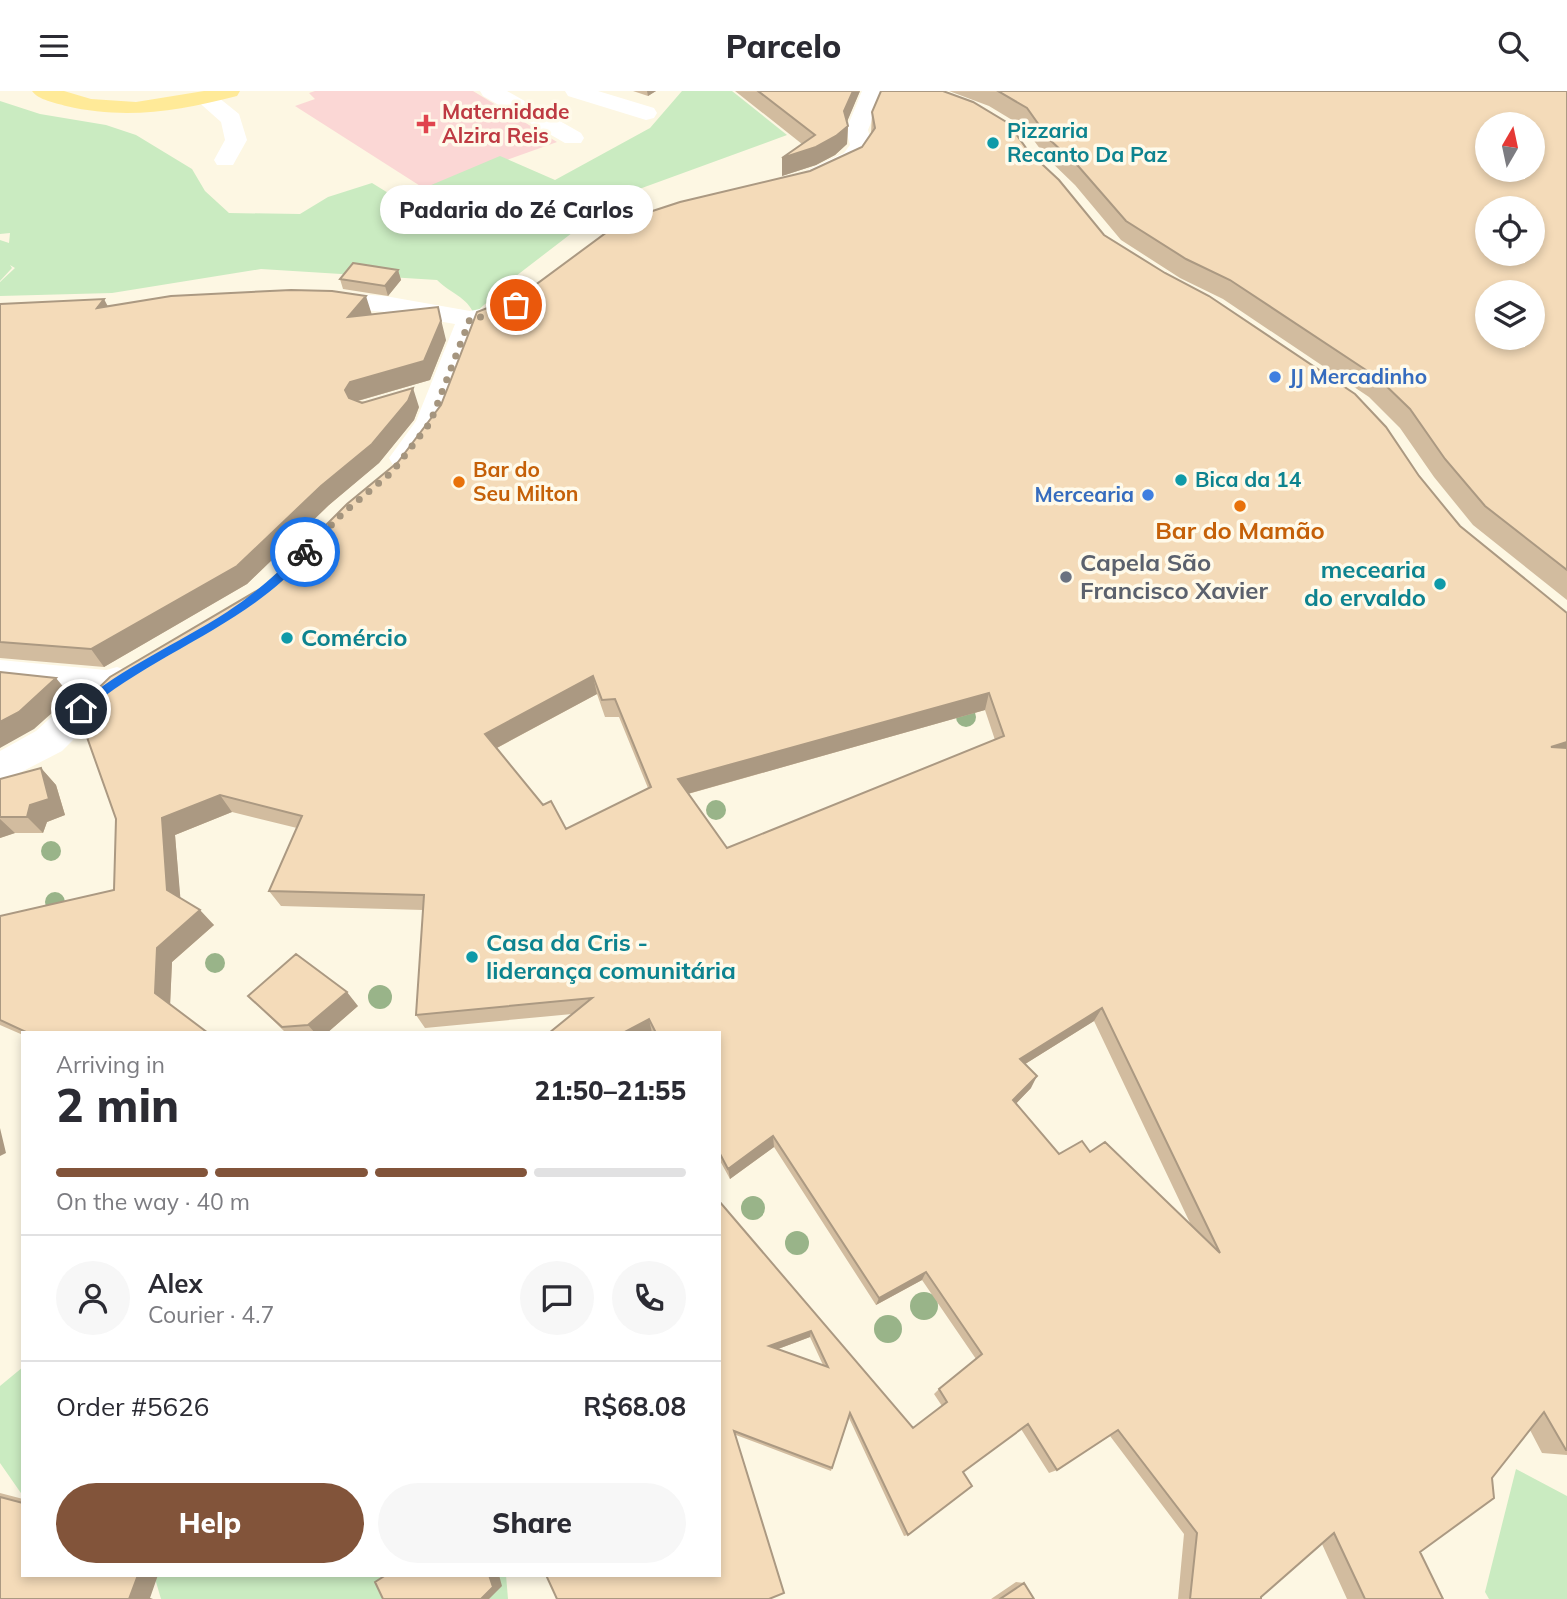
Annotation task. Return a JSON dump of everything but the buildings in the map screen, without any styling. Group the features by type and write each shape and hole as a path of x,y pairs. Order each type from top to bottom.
{"main road":[{"path":"43,91 76,103 121,110 158,108 229,91"}],"street":[{"path":"491,91 573,138"},
{"path":"576,91 646,113"},
{"path":"789,184 852,158 861,145 858,130 873,91"},
{"path":"205,98 231,119 236,141 225,160"},
{"path":"298,298 338,299 470,319 492,315 516,305 544,285"},
{"path":"384,479 430,423 470,319"},
{"path":"407,399 442,388"},
{"path":"0,768 49,741 110,684 141,666"},
{"path":"0,673 110,684"}],"shaded area":[{"name":"Maternidade Alzira Reis","path":"473,91 557,142 425,189 295,106 315,99 309,93"}],"green space":[{"path":"682,91 732,91 787,135 620,196 516,276 474,314 463,299 437,280 261,269 112,293 0,296 0,282 15,268 10,265 12,268 0,281 0,240 9,243 10,233 0,234 0,101 40,114 106,125 136,135 192,169 205,191 229,213 300,214 328,197 372,183 398,199 500,156 555,180 650,128"},
{"path":"21,1369 21,1493 0,1463 0,1386"},
{"path":"1516,1469 1567,1496 1567,1599 1489,1599 1485,1592"},
{"path":"155,1577 506,1577 508,1599 161,1599"}],"way so far":[{"path":"305,552 342,514 392,472 430,423 470,319 492,315 516,305"}],"place":[{"name":"Maternidade Alzira Reis","path":"426,124"},
{"name":"Pizzaria Recanto Da Paz","path":"993,143"},
{"name":"Padaria do Zé Carlos","path":"516,305"},
{"name":"JJ Mercadinho","path":"1275,377"},
{"name":"Bica da 14","path":"1181,480"},
{"name":"Bar do Seu Milton","path":"459,482"},
{"name":"Mercearia","path":"1148,495"},
{"name":"Bar do Mamão","path":"1240,506"},
{"name":"Capela São Francisco Xavier","path":"1066,577"},
{"name":"mecearia do ervaldo","path":"1440,584"},
{"name":"Comércio","path":"287,638"},
{"name":"Casa da Cris - liderança comunitária","path":"472,957"}],"route":[{"path":"81,709 110,684 261,594 305,552"}]}
